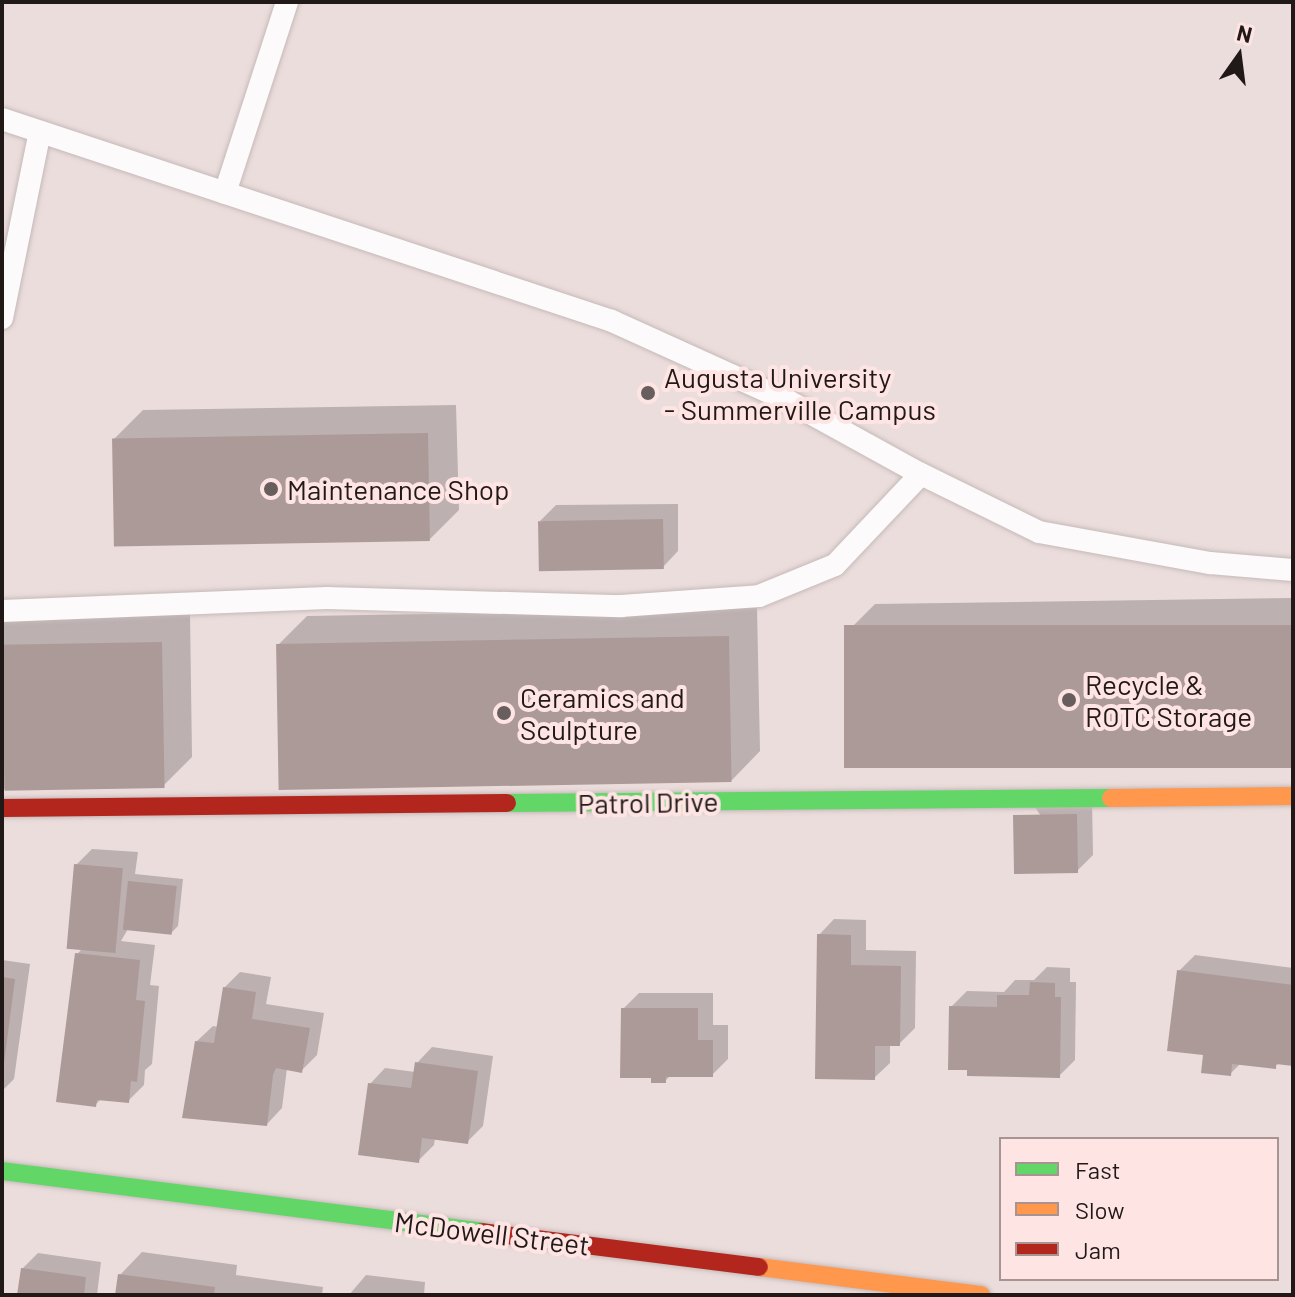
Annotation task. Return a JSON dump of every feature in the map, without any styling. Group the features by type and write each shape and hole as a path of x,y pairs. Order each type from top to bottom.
{"street":[{"name":"Patrol Drive","path":"2,808 1293,796"},
{"name":"McDowell Street","path":"2,1171 981,1295"}],"lane":[{"path":"225,193 287,2"},
{"path":"2,119 612,321 788,401 921,474 1039,532 1210,563 1293,570"},
{"path":"2,318 40,132"},
{"path":"2,611 327,598 621,606 759,596 835,565 921,474"}],"building":[{"name":"Maintenance Shop","path":"428,433 430,541 114,546 112,439"},
{"path":"663,519 664,569 539,571 538,521"},
{"name":"Recycle & ROTC Storage","path":"844,625 1293,625 1293,768 844,768"},
{"name":"Ceramics and Sculpture","path":"729,636 732,782 279,790 276,644"},
{"path":"162,642 165,788 5,791 2,645"},
{"path":"1077,814 1078,873 1014,874 1013,815"},
{"path":"74,864 123,868 115,953 67,949"},
{"path":"128,881 177,886 172,935 123,930"},
{"path":"817,934 851,935 851,965 901,966 900,1046 875,1046 875,1080 815,1079"},
{"path":"75,953 140,960 136,1000 145,1001 137,1082 131,1081 129,1103 97,1100 96,1107 56,1102"},
{"path":"1177,970 1293,985 1293,1066 1276,1064 1276,1069 1232,1064 1231,1076 1201,1073 1203,1055 1167,1051"},
{"path":"2,977 15,979 4,1063 2,1063"},
{"path":"1030,982 1055,983 1055,997 1061,997 1060,1078 967,1076 967,1070 948,1070 949,1006 997,1007 997,995 1029,995"},
{"path":"223,987 256,992 252,1019 310,1028 302,1073 276,1068 267,1126 182,1118 195,1041 214,1043"},
{"path":"621,1008 698,1008 698,1040 713,1040 713,1077 666,1077 666,1083 651,1083 651,1078 620,1078"},
{"path":"415,1062 478,1071 468,1144 422,1138 419,1163 358,1155 368,1083 411,1088"},
{"path":"21,1268 86,1277 84,1295 17,1295"},
{"path":"118,1274 215,1287 214,1295 115,1295"}],"traffic: fast":[{"path":"507,803 1111,798"},
{"path":"2,1171 482,1232"}],"traffic: slow":[{"path":"1111,798 1293,796"},
{"path":"759,1267 981,1295"}],"traffic: jam":[{"path":"2,808 507,803"},
{"path":"482,1232 759,1267"}],"place":[{"name":"Augusta University - Summerville Campus","path":"648,393"},
{"name":"Maintenance Shop","path":"271,489"},
{"name":"Recycle & ROTC Storage","path":"1069,700"},
{"name":"Ceramics and Sculpture","path":"504,713"}]}
